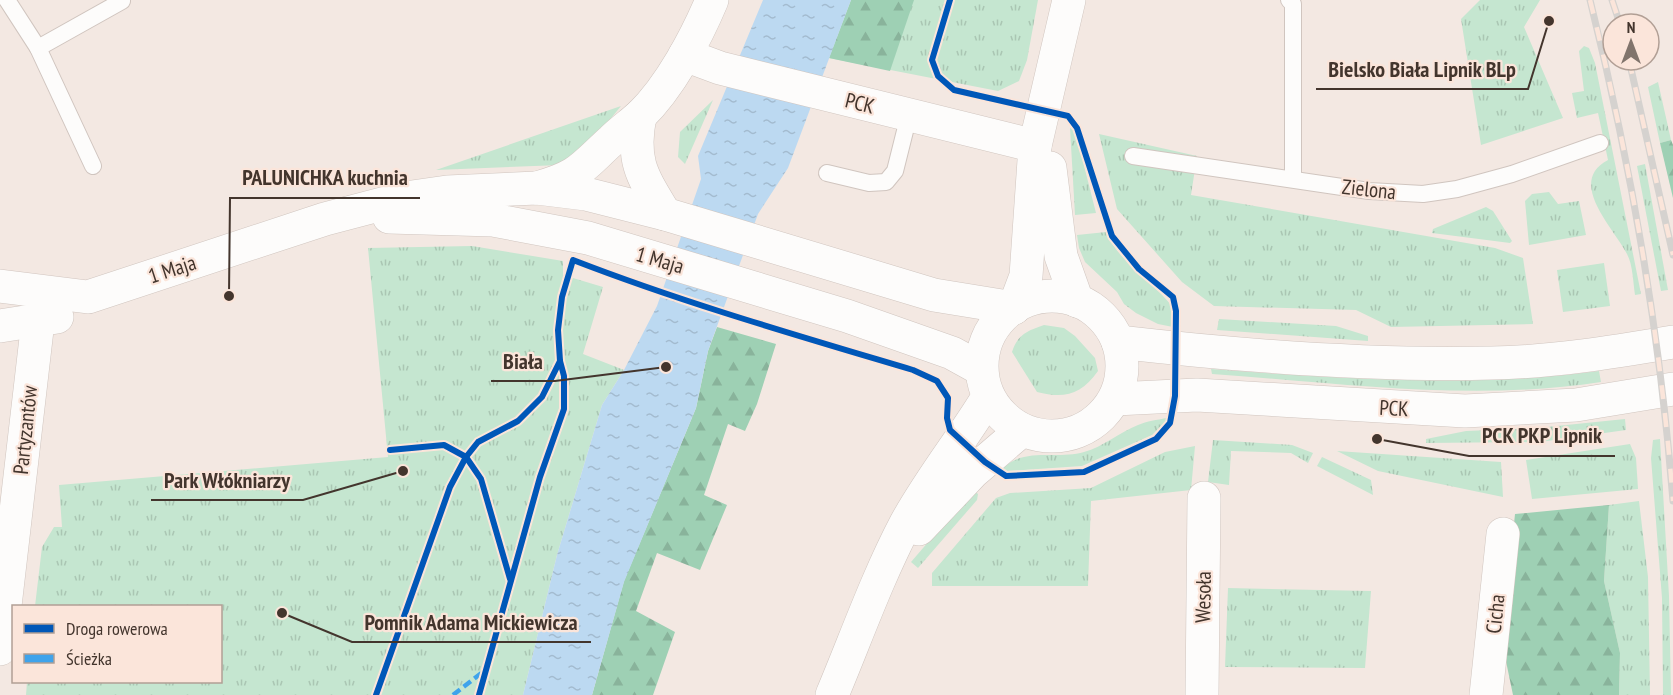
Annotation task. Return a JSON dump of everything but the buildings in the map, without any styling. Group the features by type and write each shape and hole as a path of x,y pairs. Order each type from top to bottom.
{"street":[{"name":"1 Maja","path":"537,188 562,181 584,169 605,146 640,116 685,55 712,0"},
{"path":"1014,308 1026,276 1035,146 1069,0"},
{"name":"PCK","path":"685,55 720,68 1035,146"},
{"path":"1044,109 1060,256 1077,301"},
{"name":"1 Maja","path":"640,116 635,141 636,155 649,188 665,213"},
{"name":"1 Maja","path":"0,286 37,306 79,310 88,297 325,219 405,198 447,192 537,188 586,194 665,213 934,295 1014,308"},
{"name":"1 Maja","path":"325,219 404,217 493,220 588,238 772,292 952,353 985,383"},
{"path":"0,267 37,306"},
{"path":"832,695 906,524 985,383 986,342 1001,318 1029,300 1053,296 1077,301 1094,310 1108,324 1118,342 1122,370 1115,399 1098,420 1075,433 1048,437 1022,430 1002,417 985,383"},
{"name":"1 Maja","path":"0,326 37,306"},
{"name":"Partyzantów","path":"0,649 37,306"},
{"path":"1118,342 1197,351 1297,357 1492,363 1607,354 1673,342"},
{"name":"PCK","path":"1115,399 1197,395 1465,411 1576,405 1673,389"},
{"path":"881,578 944,501 1022,430"},
{"name":"Wesoła","path":"1202,695 1204,498"},
{"name":"Cicha","path":"1486,695 1503,534"}],"lane":[{"path":"7,0 38,48 93,166"},
{"path":"1289,0 1293,4 1293,179"},
{"path":"38,48 122,1"},
{"path":"827,173 869,183 886,182 895,171 909,115"},
{"name":"Zielona","path":"1133,156 1369,191 1423,194 1457,189 1512,174 1600,143"}],"green space":[{"path":"851,0 1038,0 1027,60 1019,81 998,91 829,58"},
{"path":"851,0 914,0 890,71 829,58"},
{"path":"1480,0 1540,0 1524,27 1563,118 1481,145 1461,19"},
{"path":"1584,46 1589,48 1595,63 1641,294 1635,295 1629,258 1604,219 1592,193 1591,180 1596,169 1608,160 1598,113 1577,118 1572,93 1584,91 1579,51"},
{"path":"1658,82 1671,140 1660,143 1648,87"},
{"path":"713,100 685,164 678,157 680,132"},
{"path":"621,106 587,148 561,165 436,170"},
{"path":"1070,128 1075,130 1096,213 1075,215"},
{"path":"1099,134 1197,156 1191,195 1495,248 1523,258 1533,324 1391,327 1356,310 1214,306 1182,282 1117,209"},
{"path":"1671,140 1673,145 1673,198 1660,143"},
{"path":"1645,164 1668,290 1661,291 1637,166"},
{"path":"1549,192 1558,204 1579,201 1586,235 1529,245 1525,201 1532,194"},
{"path":"1486,207 1493,211 1512,241 1510,243 1432,233 1433,229"},
{"path":"1106,232 1119,253 1174,309 1173,327 1158,324 1136,313 1124,304 1117,292 1085,262 1077,235"},
{"path":"472,246 563,261 563,275 603,287 583,354 624,370 602,405 557,555 523,695 26,695 27,683 222,683 222,605 35,605 42,547 54,527 62,527 59,485 388,457 368,248"},
{"path":"1604,263 1610,306 1563,312 1557,270"},
{"path":"1219,319 1336,326 1368,336 1368,341 1217,330"},
{"path":"1044,325 1064,328 1075,336 1095,358 1098,371 1078,390 1064,395 1037,392 1012,352 1017,341 1024,334"},
{"path":"717,327 776,344 757,404 745,431 728,424 704,495 727,505 700,570 657,553 636,611 675,632 653,695 592,695 624,581 696,408 708,351"},
{"path":"1211,369 1405,380 1502,379 1599,371 1601,382 1553,388 1455,391 1212,374"},
{"path":"1166,418 1167,420 1152,435 1082,466 1007,471 1003,468 1011,462 1031,456 1084,452 1138,425"},
{"path":"1625,419 1626,430 1540,442 1426,443 1426,439 1466,431 1537,428"},
{"path":"1660,439 1669,596 1671,695 1663,695 1662,598 1651,458 1653,440"},
{"path":"1213,440 1292,445 1313,453 1308,463 1291,453 1231,451 1229,485 1208,482"},
{"path":"1630,444 1636,458 1638,489 1532,499 1526,460"},
{"path":"1195,446 1191,490 1091,501 1088,586 932,586 932,573 996,498 1010,493 1091,488 1165,452"},
{"path":"1337,451 1501,462 1503,497 1378,471"},
{"path":"1322,457 1371,480 1373,495 1317,466"},
{"path":"973,490 978,494 977,500 918,568 911,562"},
{"path":"1639,501 1648,577 1650,695 1619,695 1620,653 1604,581 1609,505"},
{"path":"1609,505 1604,581 1620,653 1619,695 1513,695 1502,642 1515,514"},
{"path":"1228,588 1371,591 1365,668 1225,667"}],"water":[{"path":"763,0 851,0 788,168 758,214 708,351 696,408 624,582 592,695 523,695 557,555 602,405 624,370 657,306 701,179 698,156"}],"railway":[{"path":"1590,0 1631,186 1642,249 1660,375 1673,501"},
{"path":"1612,0 1616,12"},
{"path":"1632,72 1673,255"}],"marked path":[{"path":"453,695 484,671"}],"cycle path":[{"path":"479,695 540,477 564,409 564,376 560,361 558,330 562,297 573,260 699,305 913,370 937,381 948,398 947,418 950,430 985,462 1006,476 1084,472 1156,439 1170,423 1175,396 1176,311 1173,297 1139,269 1112,236 1077,128 1068,116 954,90 938,76 932,60 950,0"},
{"path":"376,695 450,487 466,457 478,442 518,421 542,397 560,361"},
{"path":"390,450 444,445 466,457 481,479 510,579"}],"place":[{"name":"Bielsko Biała Lipnik BLp","path":"1549,21"},
{"name":"PALUNICHKA kuchnia","path":"229,296"},
{"name":"Biała","path":"666,367"},
{"name":"PCK PKP Lipnik","path":"1377,439"},
{"name":"Park Włókniarzy","path":"403,471"},
{"name":"Pomnik Adama Mickiewicza","path":"282,613"}]}
